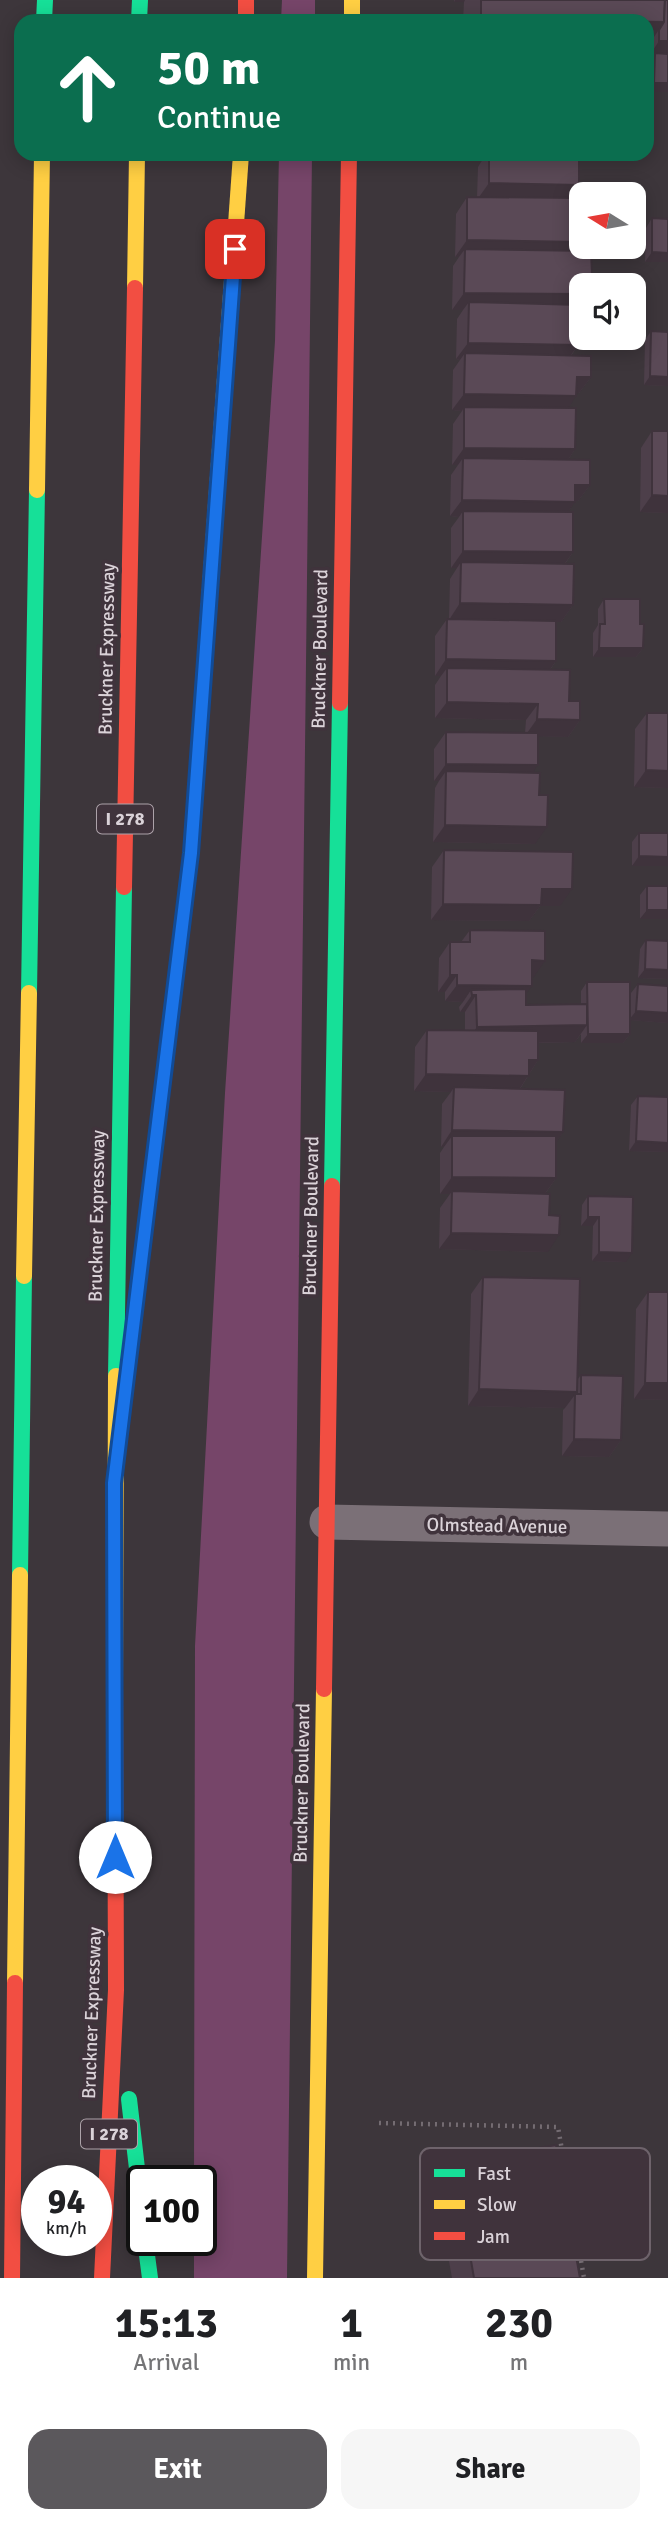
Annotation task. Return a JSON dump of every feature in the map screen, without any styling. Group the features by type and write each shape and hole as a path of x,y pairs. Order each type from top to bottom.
{"main road":[{"path":"12,2278 22,1419 42,161"},
{"name":"Bruckner Expressway","path":"102,2278 116,1990 114,1483 137,161"},
{"path":"136,1308 191,853 240,161"},
{"name":"Bruckner Boulevard","path":"315,2278 349,161"},
{"path":"114,1483 132,1335"},
{"path":"116,1990 136,2165"},
{"path":"0,2149 15,2058"},
{"path":"147,2256 149,2278"}],"street":[{"name":"Olmstead Avenue","path":"327,1522 668,1529"}],"path":[{"path":"379,2123 558,2127 562,2148"},
{"path":"581,2260 584,2278"}],"shaded area":[{"path":"282,0 315,0 315,14 281,14"},
{"path":"279,161 312,161 287,2278 194,2278 194,2256 217,2256 217,2165 194,2165 195,1646 225,1093 275,341"}],"building":[{"path":"481,0 665,0 664,22 654,22 654,14 481,14"},
{"path":"665,0 668,0 668,41 659,41 659,30 664,22"},
{"path":"655,53 668,54 668,83 654,83"},
{"path":"489,161 579,161 579,182 569,182 569,185 489,183"},
{"path":"467,197 569,198 569,242 467,240"},
{"path":"652,218 668,219 668,253 652,252"},
{"path":"465,249 569,251 569,259 591,259 592,273 569,273 569,294 464,293"},
{"path":"469,302 569,305 569,345 468,343"},
{"path":"651,331 668,332 668,377 650,376"},
{"path":"465,353 591,356 591,377 577,377 576,396 464,394"},
{"path":"464,407 576,408 575,449 464,448"},
{"path":"652,431 668,431 668,496 652,495"},
{"path":"463,458 590,460 590,485 575,485 575,502 462,500"},
{"path":"463,511 573,512 573,552 463,551"},
{"path":"461,562 574,564 573,605 460,603"},
{"path":"604,599 640,599 640,624 644,624 643,648 599,648 600,624 605,624"},
{"path":"447,619 556,621 556,661 446,659"},
{"path":"447,668 570,670 569,701 580,701 580,720 537,719 538,704 447,702"},
{"path":"647,713 668,713 668,771 646,770"},
{"path":"446,732 538,733 538,765 446,764"},
{"path":"446,771 540,773 539,795 548,795 547,827 445,825"},
{"path":"639,833 668,833 668,857 639,856"},
{"path":"444,850 573,852 572,889 542,889 541,905 443,904"},
{"path":"647,886 668,886 668,910 647,910"},
{"path":"470,930 545,931 545,961 532,960 532,986 457,985 457,975 450,975 450,942 470,942"},
{"path":"646,940 668,941 668,970 645,969"},
{"path":"587,982 630,982 630,1034 588,1034"},
{"path":"638,984 668,986 668,1013 636,1011"},
{"path":"526,989 526,1005 587,1004 587,1025 477,1027 476,995 472,995 471,990"},
{"path":"427,1030 538,1031 538,1060 529,1060 529,1076 426,1074"},
{"path":"454,1087 565,1090 563,1132 452,1130"},
{"path":"638,1096 668,1097 668,1143 636,1141"},
{"path":"452,1136 556,1136 556,1178 452,1177"},
{"path":"452,1191 550,1194 549,1215 560,1216 559,1235 451,1233"},
{"path":"588,1196 633,1197 632,1253 599,1252 599,1217 588,1217"},
{"path":"483,1277 580,1279 577,1392 479,1389"},
{"path":"648,1292 668,1292 668,1383 645,1383"},
{"path":"581,1375 623,1376 621,1440 574,1439 575,1394 581,1394"},
{"path":"471,2260 577,2260 580,2278 474,2278"}],"traffic: fast":[{"path":"44,14 45,0"},
{"path":"139,14 140,0"},
{"path":"29,993 37,490"},
{"path":"138,1287 191,853 202,700"},
{"path":"332,1186 340,703"},
{"path":"116,1376 124,887"},
{"path":"20,1575 24,1276"},
{"path":"129,2099 137,2165"},
{"path":"147,2256 150,2278"}],"traffic: slow":[{"path":"352,0 352,14"},
{"path":"37,490 42,161"},
{"path":"135,288 137,161"},
{"path":"202,700 240,161"},
{"path":"24,1276 29,993"},
{"path":"115,1684 116,1376"},
{"path":"15,1983 20,1575"},
{"path":"315,2278 324,1689"}],"traffic: jam":[{"path":"246,0 246,14"},
{"path":"340,703 349,161"},
{"path":"124,887 135,288"},
{"path":"324,1689 332,1186"},
{"path":"102,2278 116,1990 115,1684"},
{"path":"12,2278 15,1983"}],"route":[{"path":"115,1857 114,1483 191,853 235,249"}]}
